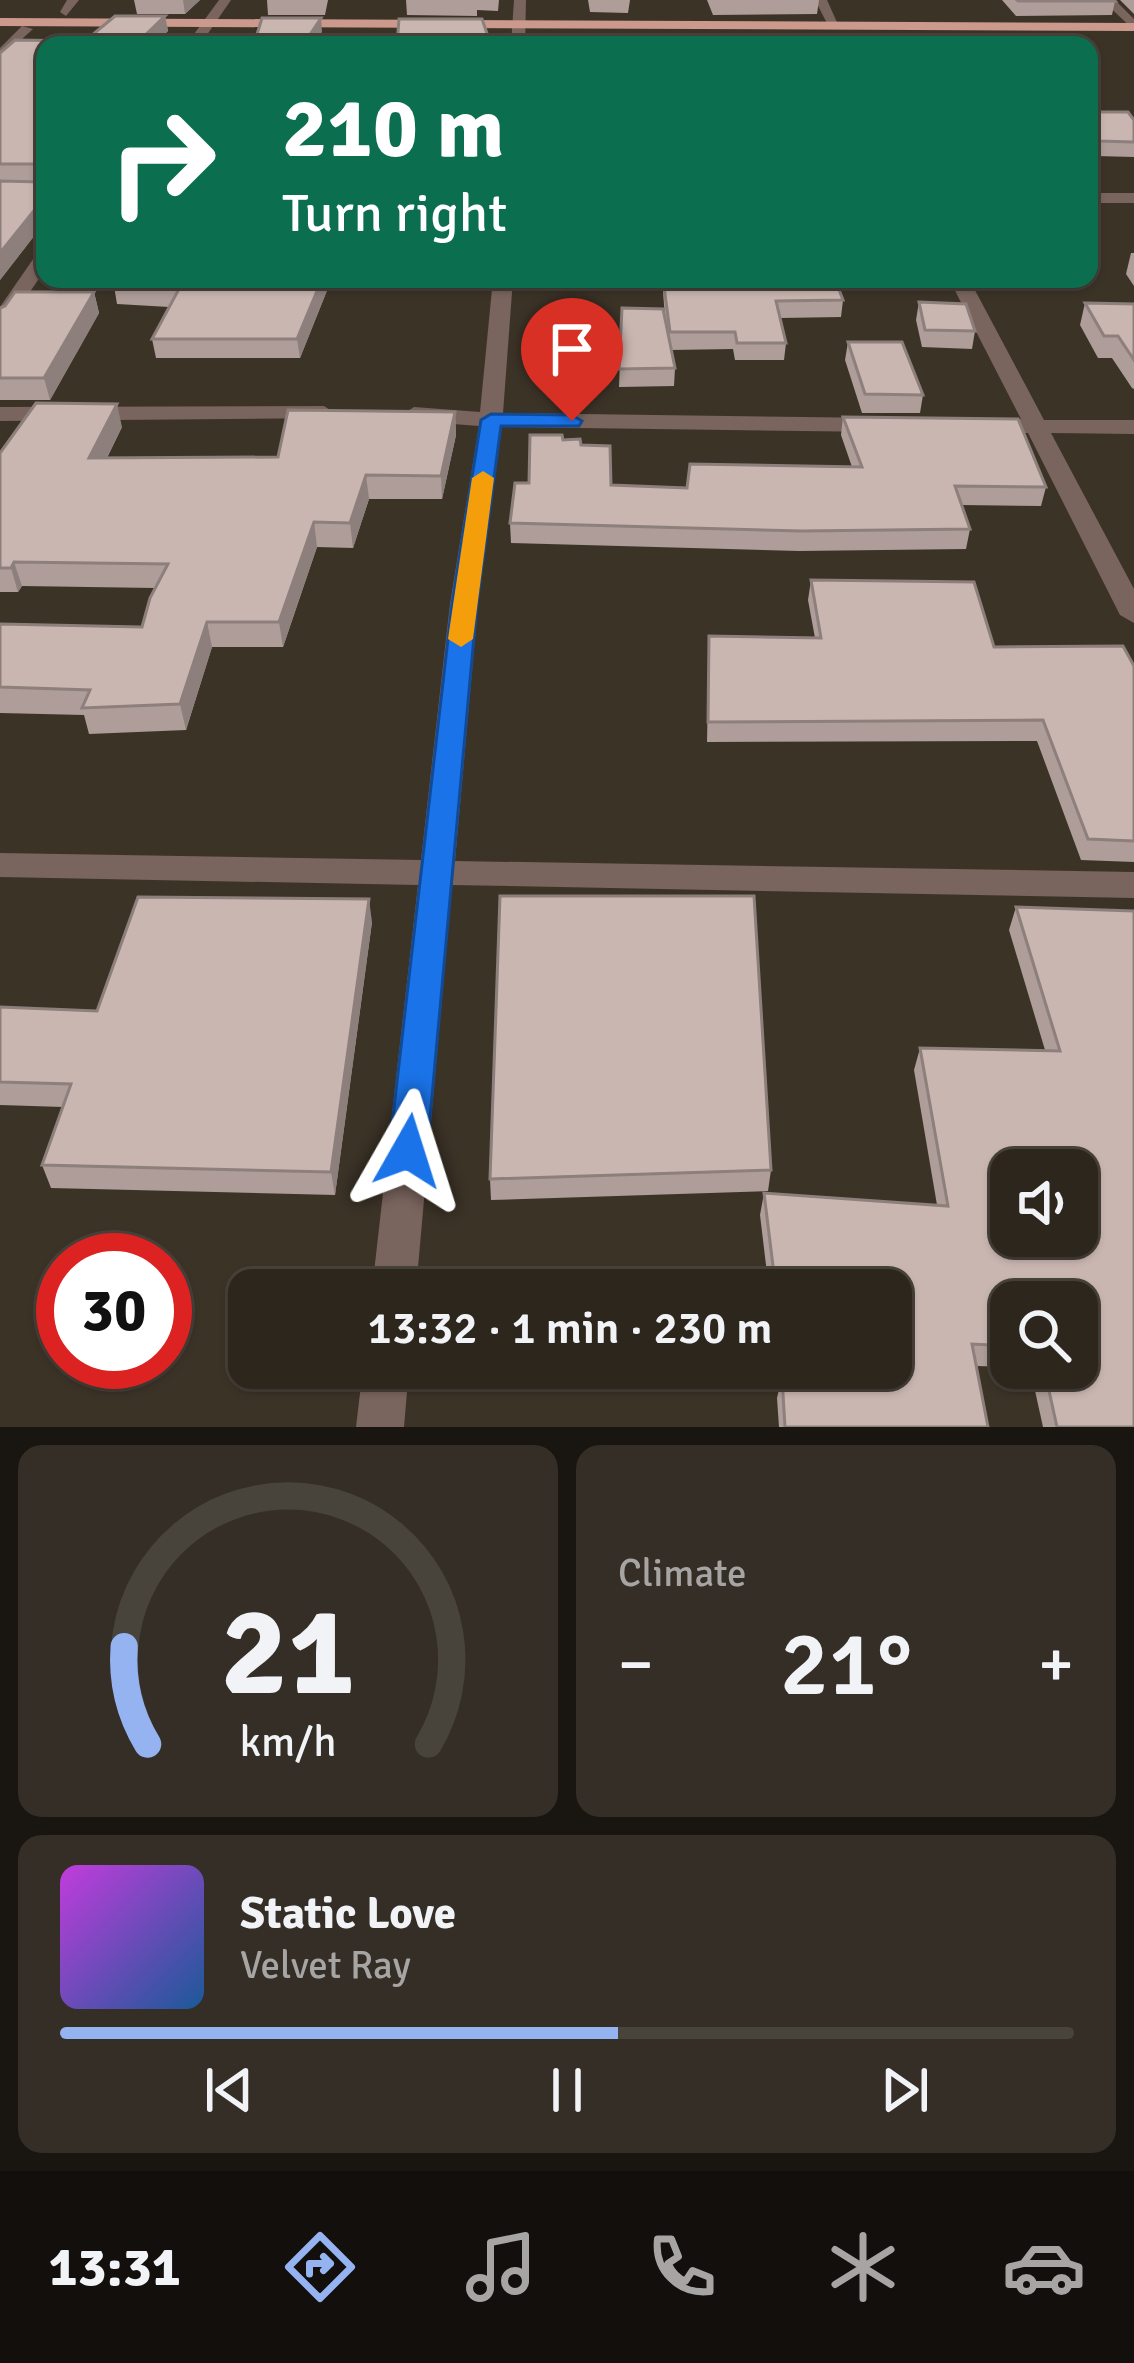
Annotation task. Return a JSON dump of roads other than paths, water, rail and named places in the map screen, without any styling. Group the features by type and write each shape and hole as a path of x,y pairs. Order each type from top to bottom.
{"highway":[{"path":"0,25 27,29 205,26"},
{"path":"0,25 517,33 1134,29"}],"street":[{"path":"199,36 225,0"},
{"path":"517,33 520,0"},
{"path":"820,0 840,34"},
{"path":"1108,0 1134,29"},
{"path":"0,55 27,29"},
{"path":"1098,198 1134,198"},
{"path":"0,321 36,269"},
{"path":"396,1269 464,604 491,420 501,288"},
{"path":"964,288 1134,616"},
{"path":"390,412 491,420 896,425"},
{"path":"0,414 344,413"},
{"path":"965,425 1134,427"},
{"path":"0,865 1134,885"},
{"path":"380,1427 384,1389"}]}
